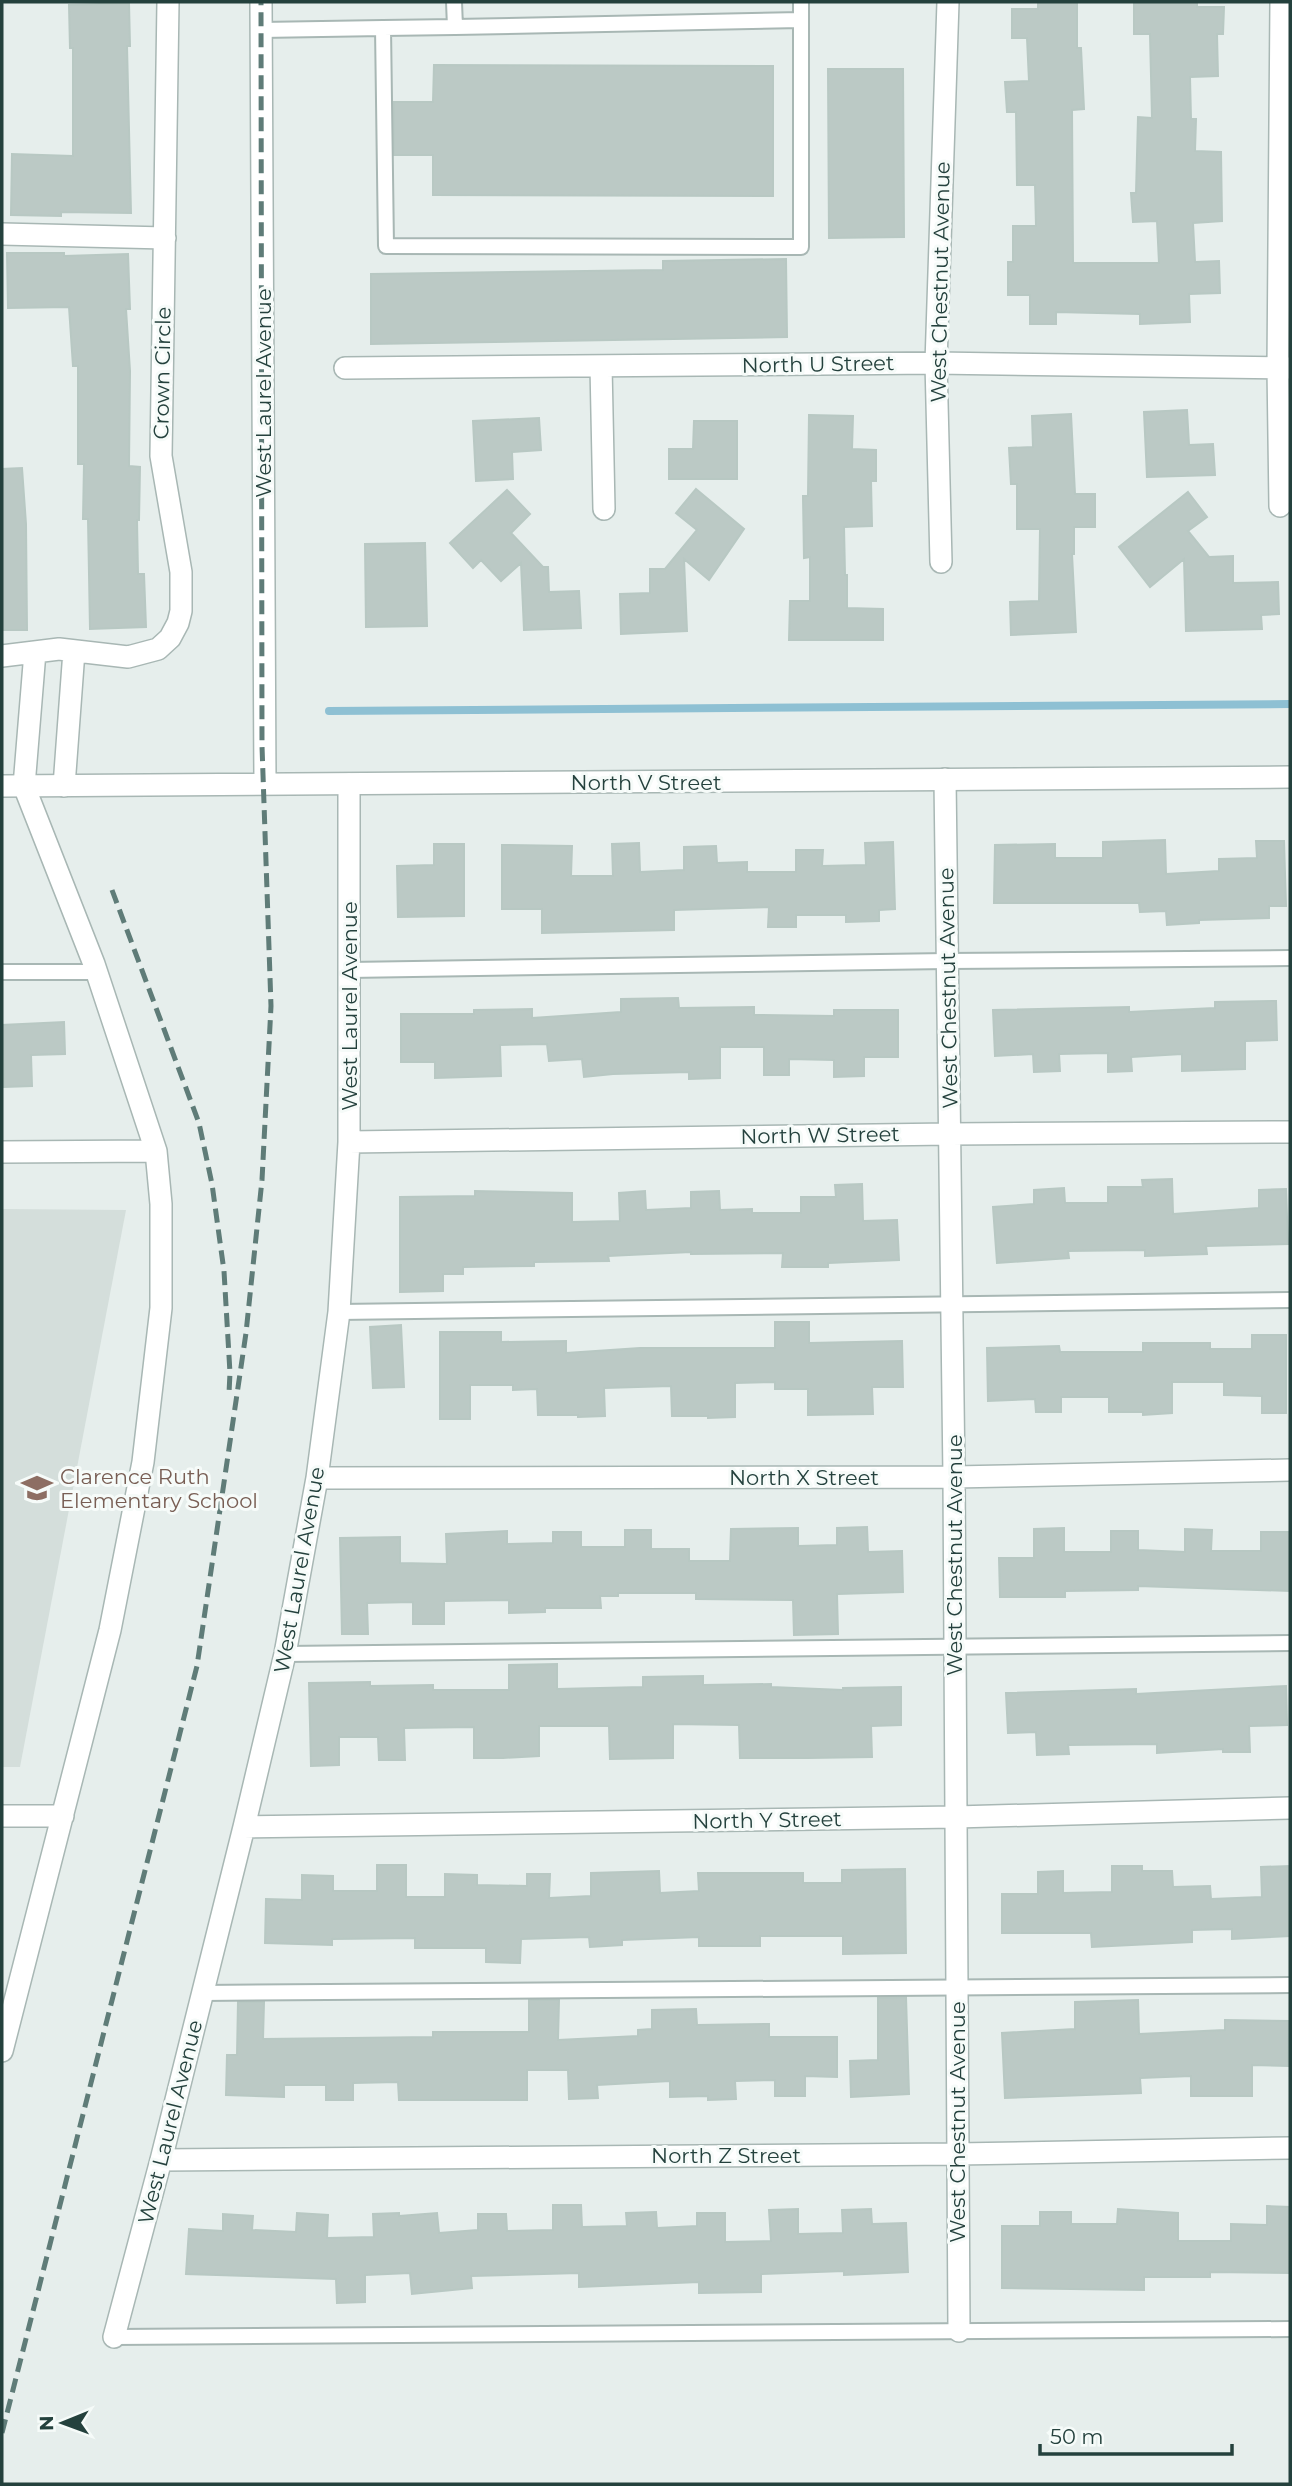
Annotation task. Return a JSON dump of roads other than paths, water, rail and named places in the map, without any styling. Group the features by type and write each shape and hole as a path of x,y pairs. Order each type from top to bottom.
{"street":[{"name":"Crown Circle","path":"2,656 59,649 128,657 158,649 170,638 178,623 181,611 181,572 161,456 168,2"},
{"name":"West Laurel Avenue","path":"261,2 265,785"},
{"name":"West Chestnut Avenue","path":"941,562 936,363 948,2"},
{"path":"1280,506 1284,368 1281,2"},
{"path":"2,234 164,238"},
{"name":"North U Street","path":"345,368 936,363 1284,368"},
{"path":"601,366 604,509"},
{"path":"64,786 74,651"},
{"path":"2,2051 9,1996 63,1816 110,1630 143,1462 160,1308 161,1204 156,1151 96,972 24,786 35,652"},
{"name":"North V Street","path":"2,786 1290,777"},
{"name":"West Chestnut Avenue","path":"945,779 954,1477 959,2331"},
{"name":"West Laurel Avenue","path":"114,2337 161,2160 285,1654 317,1478 339,1312 349,1142 349,784"},
{"name":"North W Street","path":"349,1142 1290,1132"},
{"path":"2,1152 156,1151"},
{"name":"North X Street","path":"317,1478 954,1477 1290,1470"},
{"name":"North Y Street","path":"244,1827 956,1818 1290,1808"},
{"path":"2,1816 63,1816"},
{"name":"North Z Street","path":"161,2160 957,2154 1290,2148"}],"lane":[{"path":"454,2 455,27"},
{"path":"383,28 386,246 801,247 801,2"},
{"path":"261,30 801,20"},
{"path":"349,970 1290,958"},
{"path":"2,972 96,972"},
{"path":"339,1312 1290,1300"},
{"path":"285,1654 1290,1643"},
{"path":"202,1993 1290,1985"},
{"path":"114,2337 1290,2329"}],"waterway":[{"path":"329,711 1290,704"}],"railway":[{"path":"2,2433 197,1666 246,1333 262,1180 271,1006 262,746 261,2"},
{"path":"112,890 199,1123 212,1184 224,1271 229,1393"}],"place":[{"name":"Clarence Ruth Elementary School","path":"37,1488"}]}
